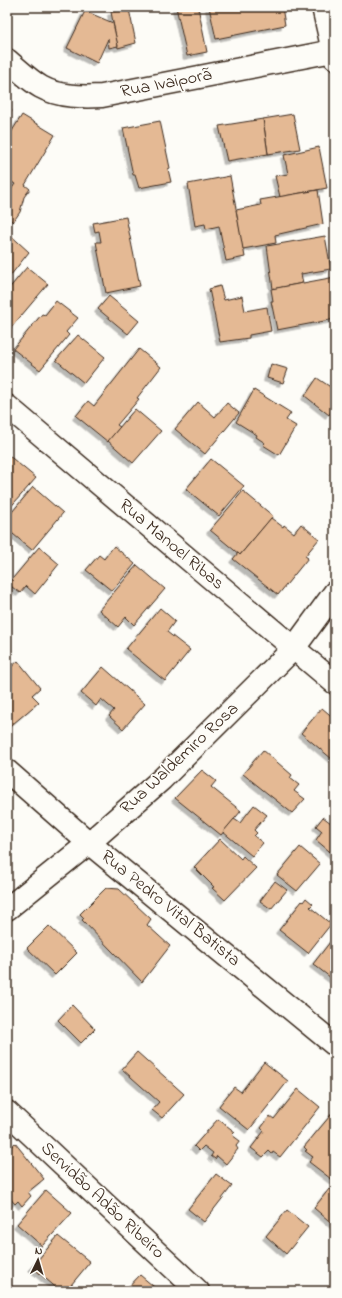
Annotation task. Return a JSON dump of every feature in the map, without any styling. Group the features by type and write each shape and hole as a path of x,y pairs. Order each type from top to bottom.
{"street":[{"path":"323,7 334,54"},
{"name":"Rua Ivaiporã","path":"7,60 42,87 56,93 82,97 102,96 334,54"},
{"name":"Rua Manoel Ribas","path":"7,406 335,683"},
{"name":"Rua Waldemiro Rosa","path":"7,909 89,843 162,779 294,648 335,592"},
{"name":"Rua Pedro Vital Batista","path":"7,771 89,843 335,1045"},
{"name":"Servidão Adão Ribeiro","path":"7,1112 198,1291"}],"building":[{"path":"176,7 198,7 207,52 187,56"},
{"path":"209,7 282,7 285,25 216,39"},
{"path":"129,9 136,43 118,48 111,12"},
{"path":"85,11 113,23 118,46 109,48 108,39 97,63 67,48"},
{"path":"7,106 12,110 7,116"},
{"path":"293,114 300,149 268,154 263,119"},
{"path":"22,115 55,135 25,185 30,189 24,197 20,212 13,222 7,217 7,195 15,184 7,179 7,139"},
{"path":"263,119 268,154 227,161 219,126"},
{"path":"160,121 170,168 168,169 171,182 139,188 135,175 133,175 123,128"},
{"path":"319,147 327,188 280,197 275,176 288,174 284,155"},
{"path":"230,176 245,257 226,261 219,226 206,229 205,224 195,226 188,184"},
{"path":"318,190 323,224 275,235 276,243 243,249 236,210 261,205 260,200"},
{"path":"126,217 140,286 106,293 96,242 101,242 99,231 95,232 93,223"},
{"path":"7,232 29,252 7,280"},
{"path":"325,236 331,269 301,274 303,283 273,289 267,246"},
{"path":"27,267 48,284 10,329 7,326 7,291"},
{"path":"335,277 335,319 277,330 271,301 273,301 271,289"},
{"path":"220,286 224,300 242,296 245,311 267,307 271,331 249,335 249,338 220,342 209,289"},
{"path":"109,296 139,321 128,334 98,309"},
{"path":"56,301 78,318 66,332 69,335 40,370 13,349 42,314 45,315"},
{"path":"78,335 105,357 84,383 56,360"},
{"path":"139,349 161,367 137,398 139,399 117,425 120,427 108,442 76,416 88,401 94,406"},
{"path":"271,364 288,369 283,383 267,378"},
{"path":"317,378 335,390 335,405 329,415 305,396"},
{"path":"254,390 291,413 286,420 296,426 279,455 263,445 265,443 256,437 257,435 236,422"},
{"path":"198,402 215,417 227,403 239,413 205,454 175,429"},
{"path":"135,409 161,431 133,463 108,441"},
{"path":"7,454 36,478 7,511"},
{"path":"211,459 244,486 219,516 186,489"},
{"path":"33,487 63,513 32,550 7,529 7,518"},
{"path":"243,491 273,516 240,555 210,530"},
{"path":"271,518 283,527 284,525 294,533 301,524 319,539 305,556 308,558 278,595 233,559 238,553 240,555"},
{"path":"114,546 135,564 112,591 86,570 99,555 104,559"},
{"path":"39,547 59,564 35,594 26,586 20,593 8,584"},
{"path":"137,565 165,589 134,625 126,617 118,627 99,610"},
{"path":"160,608 175,621 167,632 190,650 165,681 126,649"},
{"path":"18,661 40,688 32,695 39,702 7,729 7,667 10,668"},
{"path":"103,667 145,704 123,729 109,716 114,710 101,699 96,706 81,693"},
{"path":"322,708 335,719 335,757 334,756 332,759 301,733"},
{"path":"263,750 292,775 290,778 299,785 294,791 305,799 292,813 243,774"},
{"path":"202,770 216,781 211,787 241,811 221,835 175,798"},
{"path":"254,805 267,815 254,830 257,833 254,836 263,843 252,856 223,832 234,819 240,823"},
{"path":"323,817 335,826 335,856 316,840 322,831 316,826"},
{"path":"220,839 241,859 243,856 256,868 225,900 212,888 214,887 194,867"},
{"path":"300,847 320,864 297,891 277,875"},
{"path":"275,881 287,890 271,909 260,901"},
{"path":"106,888 119,889 151,919 147,925 170,946 142,982 82,920 84,918 80,914"},
{"path":"306,898 313,904 310,907 331,924 308,953 279,930"},
{"path":"49,926 77,953 55,975 27,948"},
{"path":"335,937 335,981 313,964"},
{"path":"72,1005 95,1029 81,1043 58,1020"},
{"path":"137,1052 184,1094 162,1118 152,1110 159,1102 122,1069"},
{"path":"264,1062 288,1081 249,1130 219,1106 234,1087 241,1092"},
{"path":"298,1089 320,1107 280,1157 269,1151 263,1157 251,1148 264,1131 261,1128 270,1116 274,1119"},
{"path":"335,1110 335,1182 309,1162 313,1157 305,1151 307,1150 304,1147"},
{"path":"218,1119 235,1132 232,1135 240,1141 236,1146 238,1149 226,1164 217,1156 215,1159 211,1156 213,1153 204,1146 199,1151 194,1146"},
{"path":"15,1143 44,1179 28,1192 31,1196 22,1206 18,1201 15,1204 7,1195 7,1150"},
{"path":"216,1174 232,1186 204,1222 188,1209"},
{"path":"329,1189 335,1195 335,1226 314,1208"},
{"path":"46,1190 72,1213 42,1246 17,1224"},
{"path":"7,1196 12,1200 7,1205"},
{"path":"287,1210 308,1227 286,1254 266,1236"},
{"path":"58,1236 90,1262 66,1291 60,1291 32,1267"},
{"path":"140,1275 159,1291 125,1291"}]}
